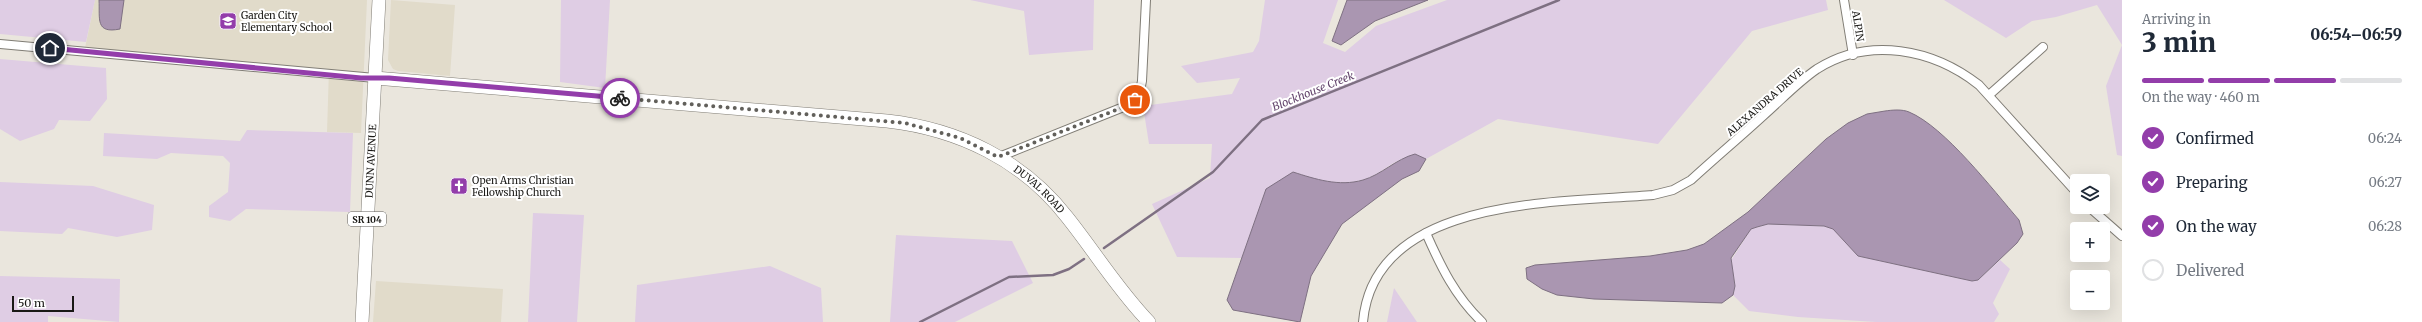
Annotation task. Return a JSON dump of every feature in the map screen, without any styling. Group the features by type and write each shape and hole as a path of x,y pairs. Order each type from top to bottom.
{"main road":[{"name":"DUNN AVENUE","path":"362,322 379,0"},
{"name":"DUVAL ROAD","path":"375,78 905,123 960,138 998,157 1025,175 1055,203 1136,308 1149,322"}],"street":[{"path":"998,157 1126,106 1135,100 1140,91 1142,81 1146,0"},
{"name":"ALPIN","path":"1844,0 1853,55"},
{"name":"DUVAL ROAD","path":"0,44 375,78"},
{"path":"1989,96 2043,47"},
{"name":"ALEXANDRA DRIVE","path":"1363,322 1367,302 1382,270 1406,245 1426,233 1461,218 1490,210 1653,196 1673,190 1691,180 1813,72 1833,61 1853,55 1888,50 1922,54 1946,63 1967,76 1989,96 2070,185"},
{"path":"2098,214 2122,236"},
{"path":"1426,233 1448,280 1469,310 1482,322"}],"shaded area":[{"path":"0,0 95,0 86,42 0,34"},
{"name":"Garden City Elementary School","path":"95,0 367,0 361,133 327,132 329,69 85,48"},
{"path":"99,0 124,0 120,29 106,29 100,24"},
{"path":"391,0 455,5 450,76 398,71 393,69 388,60"},
{"path":"561,0 610,0 605,88 560,82"},
{"path":"970,0 1094,0 1093,50 1029,55 1024,11"},
{"path":"1265,0 1338,0 1323,43 1345,52 1376,26 1447,0 1826,0 1828,10 1752,31 1658,144 1498,119 1426,159 1408,157 1371,177 1362,180 1344,183 1327,182 1293,172 1266,190 1242,258 1177,257 1152,204 1210,178 1212,144 1149,144 1143,106 1232,94 1240,78 1197,83 1181,66 1253,52 1259,41"},
{"path":"1347,0 1428,0 1375,21 1341,45 1332,41"},
{"path":"1944,0 2122,0 2122,45 2097,5 2056,17 2032,21 2006,38"},
{"path":"2122,45 2122,156 2117,155 2106,86"},
{"path":"0,59 106,68 107,99 90,121 59,120 54,129 20,141 0,129"},
{"path":"1900,110 1909,112 1938,131 1968,160 2019,220 2023,234 2017,243 1978,280 1972,281 1858,256 1833,229 1824,226 1768,224 1751,229 1731,258 1735,286 1733,295 1722,303 1594,299 1557,295 1542,289 1527,279 1526,268 1535,265 1650,256 1687,250 1704,244 1748,212 1826,139 1848,123 1867,114"},
{"path":"247,130 353,133 350,212 246,209 230,221 209,217 209,206 228,192 230,163 223,156 171,153 157,159 103,156 104,133 240,141"},
{"path":"1415,154 1426,159 1419,171 1402,179 1342,224 1311,276 1300,322 1233,310 1227,300 1266,189 1293,172 1327,181 1345,183 1363,180 1376,175 1401,159"},
{"path":"0,182 93,186 154,205 152,230 117,237 68,228 62,234 0,231"},
{"path":"533,213 584,215 577,322 528,322"},
{"path":"1768,224 1824,226 1833,229 1858,256 1972,281 1978,280 2000,260 2010,269 1993,303 1999,314 1994,322 1876,322 1798,317 1749,311 1733,295 1735,282 1730,262 1751,229"},
{"path":"896,235 1012,241 1033,283 955,322 890,322"},
{"path":"770,266 821,288 823,322 635,322 637,285"},
{"path":"0,276 120,279 119,322 48,316 48,322 0,322"},
{"path":"376,281 503,289 501,322 373,322"},
{"path":"1394,288 1417,322 1387,322"}],"waterway":[{"name":"Blockhouse Creek","path":"1104,248 1213,172 1262,120 1559,0"},
{"name":"Blockhouse Creek","path":"920,322 1009,277 1053,275 1069,269 1084,259"}],"way so far":[{"path":"620,98 918,125 960,138 983,148 998,157 1126,106 1135,100"}],"place":[{"name":"Garden City Elementary School","path":"228,21"},
{"name":"Open Arms Christian Fellowship Church","path":"459,186"}],"route":[{"path":"50,48 231,64 361,78 389,78 620,98"}]}
